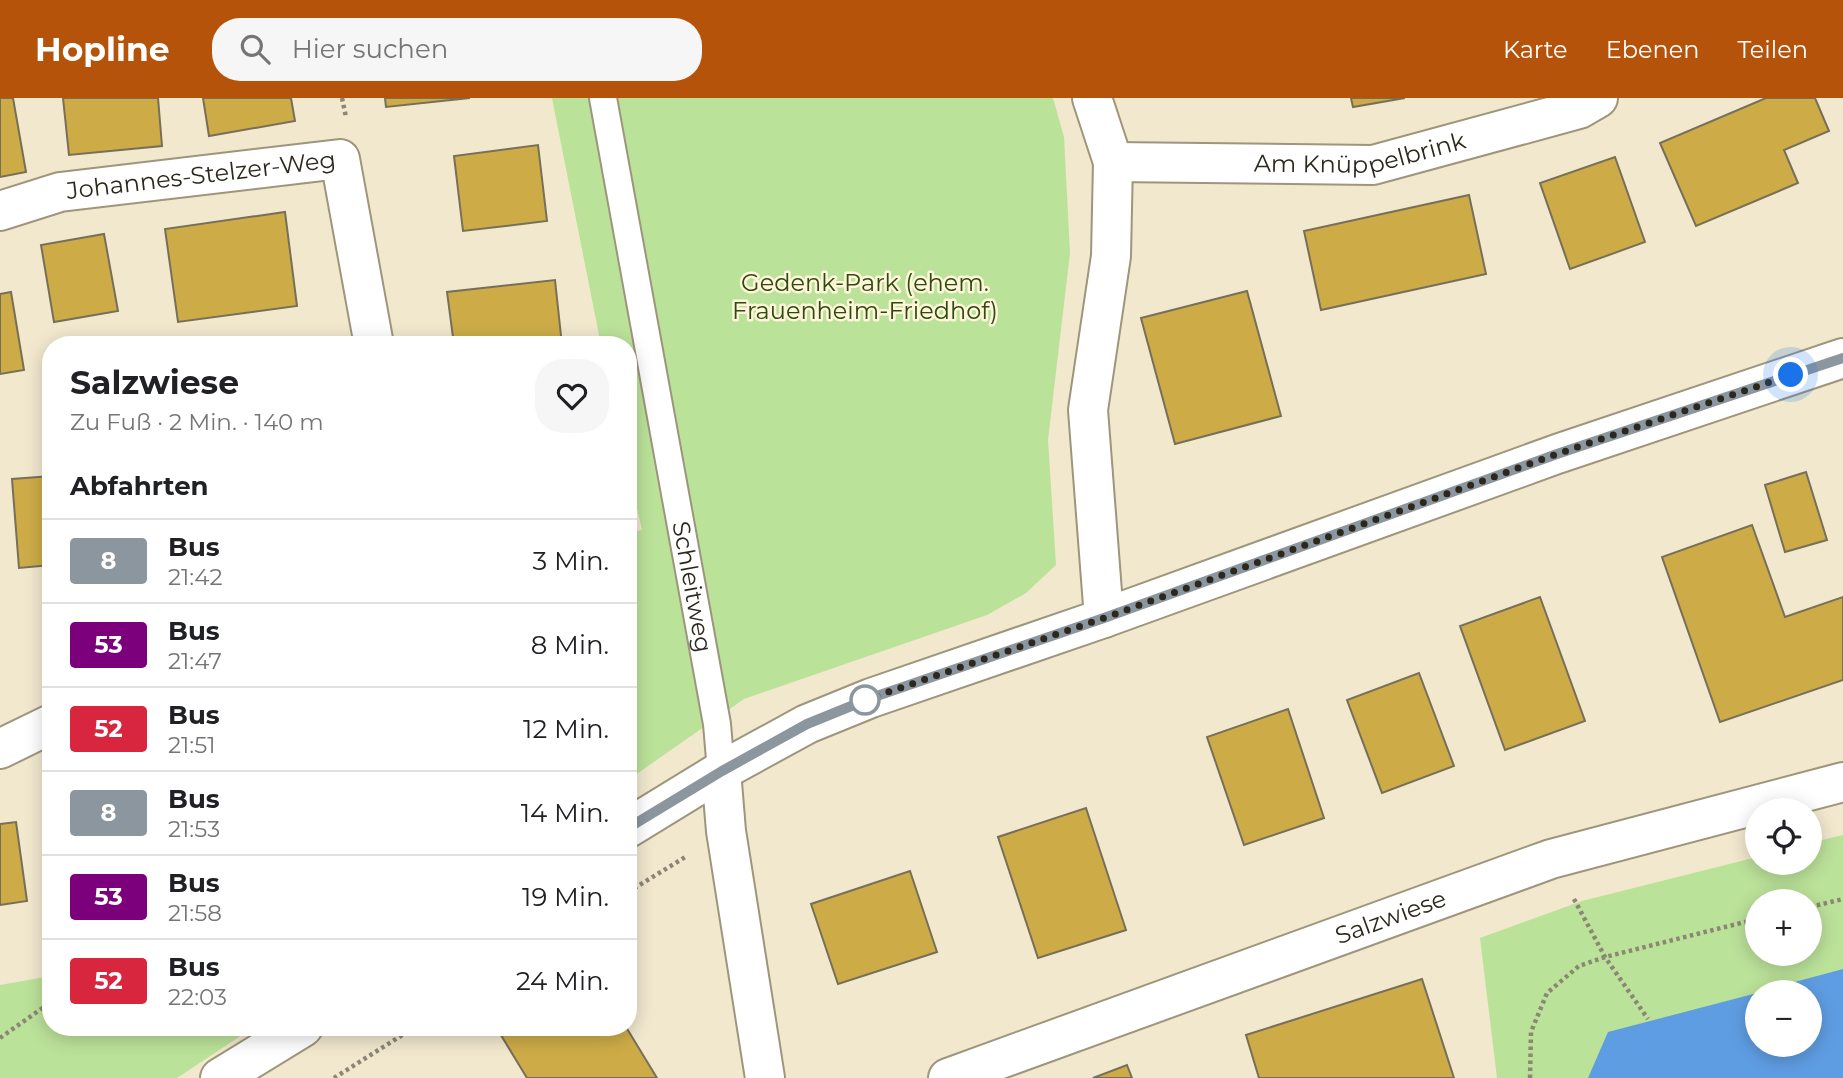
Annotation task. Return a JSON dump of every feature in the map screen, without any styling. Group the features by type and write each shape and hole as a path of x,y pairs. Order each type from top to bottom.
{"street":[{"path":"1092,98 1113,162 1111,256 1088,410 1104,618"},
{"name":"Am Knüppelbrink","path":"1113,162 1374,165 1578,109 1598,98"},
{"name":"Johannes-Stelzer-Weg","path":"0,211 60,192 340,159 372,336"},
{"path":"637,823 807,724 860,702 1104,618 1557,454 1843,358"},
{"path":"0,749 42,728"},
{"name":"Schleitweg","path":"722,771 726,831 765,1078"},
{"name":"Salzwiese","path":"948,1078 1551,859 1843,782"},
{"path":"220,1078 288,1036"}],"lane":[{"name":"Schleitweg","path":"603,98 708,670 722,771"}],"path":[{"path":"637,886 726,831"},
{"path":"1551,859 1605,957 1647,1019"},
{"path":"1822,904 1843,900"},
{"path":"1530,1078 1531,1032 1547,993 1580,966 1605,957 1745,922"},
{"path":"0,1038 42,1008"},
{"path":"334,1078 401,1036"}],"green space":[{"name":"Gedenk-Park (ehem. Frauenheim-Friedhof)","path":"552,98 1053,98 1064,137 1070,253 1048,440 1056,565 1026,593 987,615 744,699 637,774 637,531 642,530 637,508 637,336 599,336"},
{"path":"1843,835 1843,1078 1497,1078 1480,938 1582,901 1745,860 1745,875 1822,875 1822,840"},
{"path":"42,978 42,1036 240,1036 177,1078 0,1078 0,985"}],"water":[{"path":"1843,969 1843,1078 1588,1078 1608,1032 1745,996 1745,1057 1822,1057 1822,980 1802,980"}],"building":[{"path":"0,98 13,98 26,172 0,177"},
{"path":"63,98 158,98 162,146 69,155"},
{"path":"203,98 291,98 295,121 209,136"},
{"path":"385,98 470,98 386,107"},
{"path":"1351,98 1405,98 1353,107"},
{"path":"1766,98 1815,98 1829,131 1784,150 1798,183 1696,226 1660,143"},
{"path":"538,145 547,221 463,231 454,156"},
{"path":"1615,157 1645,242 1570,269 1540,183"},
{"path":"1469,195 1486,274 1321,310 1304,231"},
{"path":"285,212 297,306 178,322 165,229"},
{"path":"104,234 118,311 54,322 41,245"},
{"path":"555,280 561,336 453,336 447,292"},
{"path":"1247,291 1281,416 1175,444 1141,318"},
{"path":"11,292 24,370 0,374 0,294"},
{"path":"1806,472 1827,540 1785,552 1765,485"},
{"path":"42,477 42,566 19,568 12,479"},
{"path":"1752,525 1785,617 1843,597 1843,680 1720,722 1662,557"},
{"path":"1540,597 1585,721 1505,750 1460,626"},
{"path":"1419,673 1454,766 1382,793 1347,700"},
{"path":"1288,709 1324,818 1244,845 1207,737"},
{"path":"1086,808 1126,930 1038,958 998,837"},
{"path":"16,822 27,901 0,905 0,824"},
{"path":"910,871 937,952 838,984 811,904"},
{"path":"1422,979 1454,1078 1259,1078 1246,1035"},
{"path":"501,1036 631,1036 657,1078 527,1078"},
{"path":"1127,1065 1132,1078 1093,1078"}],"bus line":[{"name":"8","path":"637,823 807,724 871,698 1104,618 1557,454 1843,358"}],"route":[{"path":"865,700 1104,618 1557,454 1791,375"}]}
